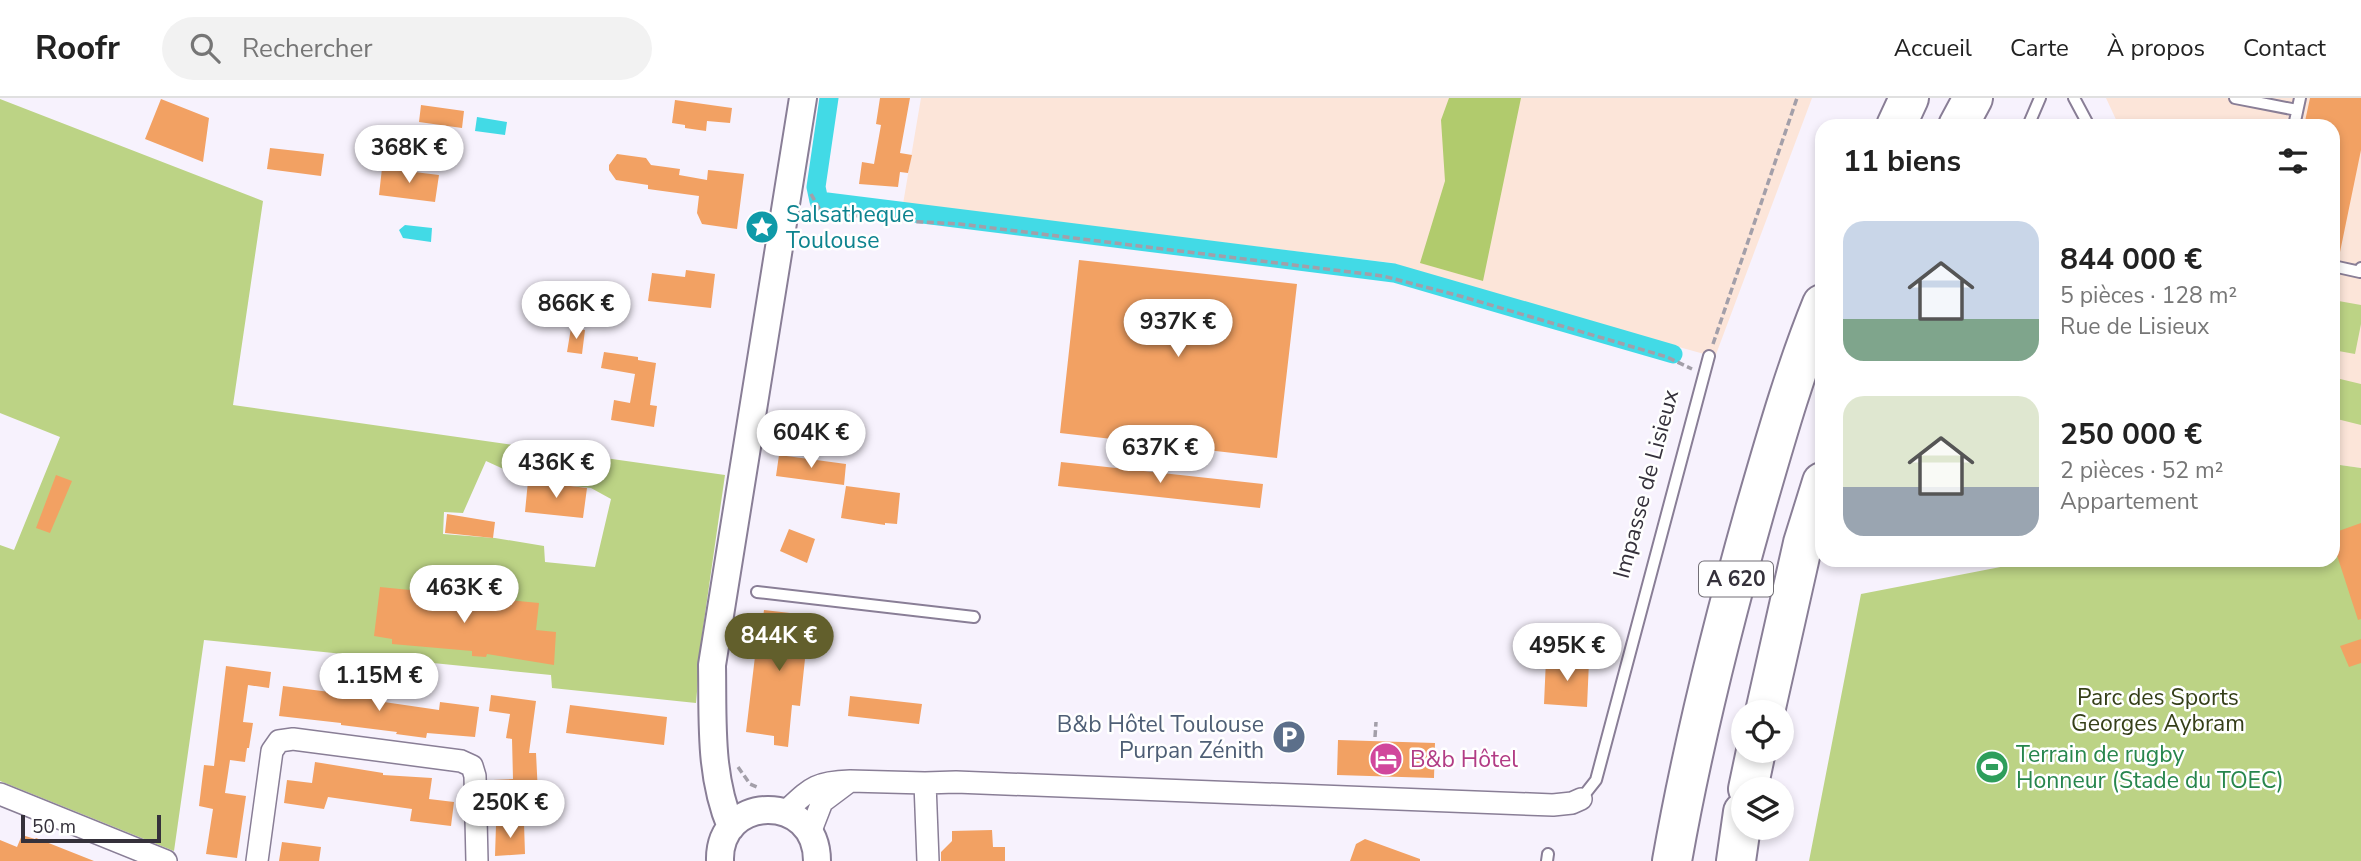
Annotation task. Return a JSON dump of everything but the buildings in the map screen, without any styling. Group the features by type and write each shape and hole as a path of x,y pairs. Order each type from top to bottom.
{"highway":[{"path":"1899,119 1909,98"},
{"path":"1962,119 1973,98"},
{"name":"A 620","path":"1672,861 1688,769 1711,668 1773,449 1815,325"},
{"name":"A 620","path":"1768,700 1803,543 1815,504"},
{"path":"1769,700 1807,615 1824,567"},
{"path":"1736,861 1739,840"}],"street":[{"path":"731,827 722,800 725,762 712,665 803,98"},
{"path":"257,861 272,751 279,741 293,739 461,761 472,766 475,776 477,861"},
{"path":"725,762 765,809 785,812 799,820 810,833 817,861"},
{"path":"810,833 822,802 850,781"},
{"name":"Impasse de Lisieux","path":"785,812 815,787 826,782 850,781 1192,789 1553,805 1581,799"},
{"path":"925,783 928,861"},
{"path":"0,794 166,861"},
{"path":"720,861 724,839 731,827 758,800"}],"lane":[{"path":"2031,119 2040,98"},
{"path":"2074,98 2085,119"},
{"path":"2235,98 2297,110"},
{"path":"2295,119 2300,98"},
{"path":"2340,268 2360,272 2361,268"},
{"name":"Impasse de Lisieux","path":"1581,799 1595,780 1709,356"},
{"path":"757,592 974,617"}],"path":[{"path":"1709,356 1797,98"},
{"path":"806,184 820,211 885,220 974,226 1383,276 1667,357 1703,374"},
{"path":"1375,737 1376,722"},
{"path":"725,762 750,784 758,800"}],"shaded area":[{"path":"921,98 1812,98 1715,357 1469,289 1393,263 903,204"},
{"path":"2106,98 2361,98 2361,468 2340,465 2340,119 2116,119"}],"green space":[{"path":"1449,98 1521,98 1483,281 1420,263 1445,181 1441,120"},
{"path":"0,99 263,201 233,405 725,475 702,635 696,703 552,688 551,675 204,640 174,851 0,781 0,545 14,550 60,437 0,413","holes":["486,461 530,481 591,488 611,499 595,567 545,562 544,546 495,538 443,534 444,512 463,513"]},
{"path":"2340,301 2361,305 2361,324 2355,354 2340,351"},
{"path":"2340,379 2361,384 2361,425 2340,420"},
{"name":"Parc des Sports Georges Aybram","path":"2340,465 2361,468 2361,861 1809,861 1861,594 2000,567 2340,567"}],"water":[{"path":"477,117 507,122 505,135 475,131"},
{"path":"405,225 432,228 431,242 403,238 399,230"}],"waterway":[{"path":"829,98 816,187 819,201 1394,273 1673,354"}],"place":[{"name":"Salsatheque Toulouse","path":"762,227"},
{"name":"B&b Hôtel Toulouse Purpan Zénith","path":"1289,737"},
{"name":"B&b Hôtel","path":"1386,759"},
{"name":"Terrain de rugby Honneur (Stade du TOEC)","path":"1992,767"}]}
